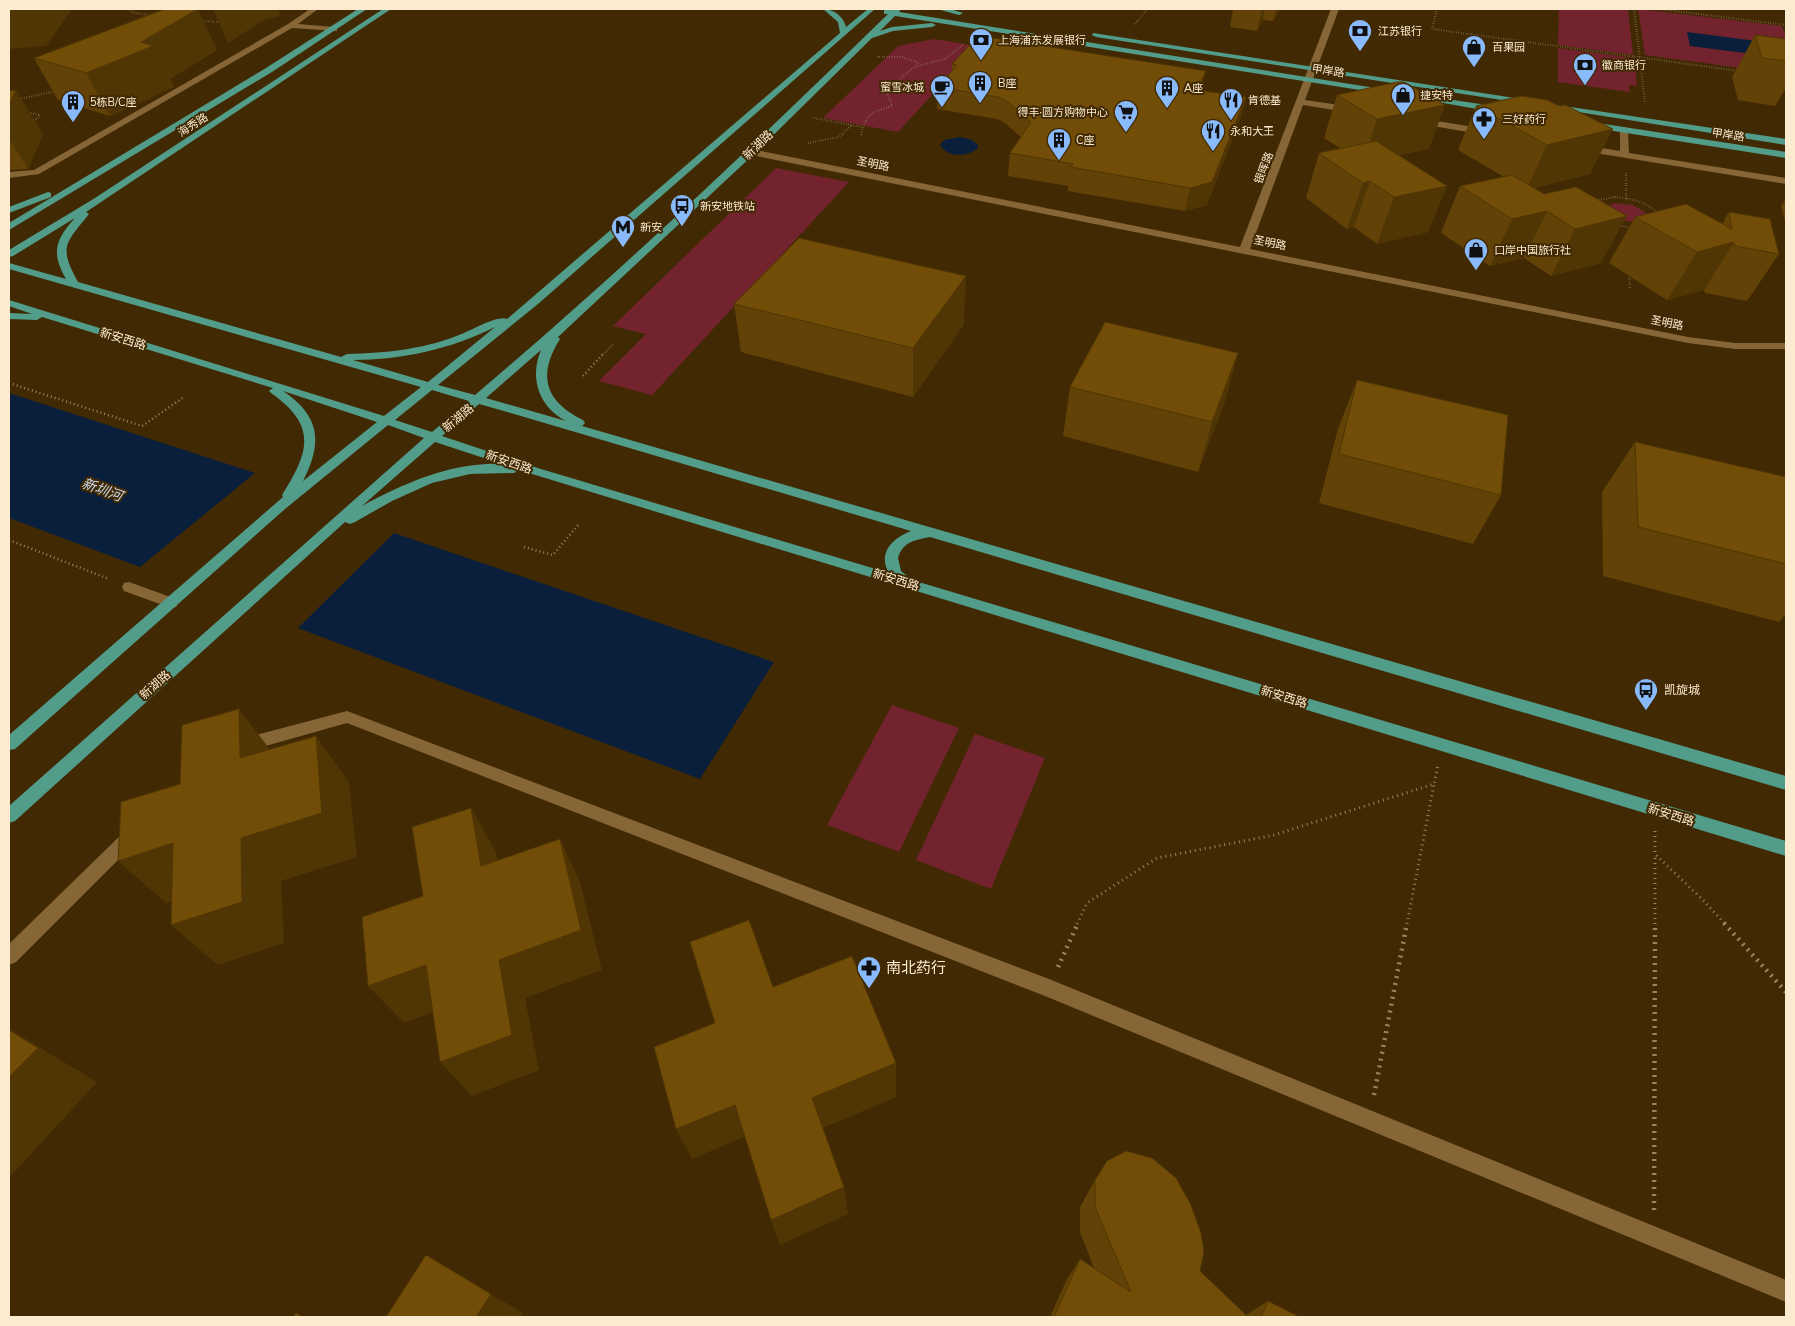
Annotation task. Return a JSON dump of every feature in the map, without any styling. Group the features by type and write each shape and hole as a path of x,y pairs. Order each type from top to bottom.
{"main road":[{"name":"海秀路","path":"9,227 334,29 363,9"},
{"name":"海秀路","path":"9,254 98,200 387,9"},
{"path":"826,9 841,21 844,33"},
{"path":"9,744 280,506 534,302 870,9"},
{"name":"甲岸路","path":"870,9 896,11 960,24 1398,94"},
{"path":"939,9 968,15"},
{"name":"新湖路","path":"9,816 391,473 479,400 561,328 751,152 896,11"},
{"path":"868,37 898,28 960,24"},
{"name":"甲岸路","path":"1084,33 1786,142"},
{"path":"1408,95 1506,111"},
{"name":"甲岸路","path":"1585,124 1786,155"},
{"path":"9,210 89,179"},
{"path":"75,286 63,266 60,252 62,242 72,228 98,200"},
{"path":"9,266 622,441 1786,783"},
{"path":"327,356 369,357 430,348 478,332 534,302"},
{"name":"新安西路","path":"9,303 387,421 537,472 1441,744 1786,850"},
{"path":"9,316 56,318"},
{"path":"561,328 549,346 543,360 540,375 541,386 547,398 557,410 573,421 622,441"},
{"path":"256,380 296,405 305,416 310,430 310,447 306,462 299,479 280,506"},
{"path":"325,534 383,500 438,477 488,468 537,472"},
{"path":"911,585 896,574 891,566 890,557 894,548 900,541 910,536 922,533 936,534"}],"street":[{"path":"9,175 36,172 291,26 314,9"},
{"name":"银晖路","path":"1244,251 1335,9"},
{"path":"291,26 334,29"},
{"path":"1300,102 1366,112"},
{"path":"1404,118 1500,134"},
{"path":"1624,130 1625,154"},
{"path":"1577,147 1786,181"},
{"name":"圣明路","path":"751,152 1688,340 1735,346 1786,346"},
{"path":"129,587 170,603"},
{"path":"224,751 347,716 1049,988 1786,1291"},
{"path":"9,956 144,823"}],"path":[{"path":"128,9 134,13 157,14"},
{"path":"1135,24 1147,9"},
{"path":"1437,9 1432,29 1747,72"},
{"path":"1634,9 1645,102"},
{"path":"1659,9 1786,25"},
{"path":"198,21 226,22"},
{"path":"861,134 869,114 892,106 888,95 891,89 911,69 918,65 946,59 957,47 971,42"},
{"path":"877,57 908,58 917,62 918,65"},
{"path":"15,100 59,90"},
{"path":"21,99 21,106"},
{"path":"21,112 34,112 40,115 37,120 27,125"},
{"path":"814,118 864,127"},
{"path":"801,145 838,137 852,125"},
{"path":"1625,154 1626,199"},
{"path":"1626,199 1647,205 1660,214 1661,219 1655,226 1627,226 1606,219 1594,209 1594,204 1598,200 1626,199"},
{"path":"1627,226 1628,235"},
{"path":"1629,270 1630,288"},
{"path":"583,376 614,343"},
{"path":"9,383 142,426 184,397"},
{"path":"524,547 553,555 578,525"},
{"path":"9,540 129,587"},
{"path":"1369,1120 1441,744"},
{"path":"1049,988 1086,902 1157,858 1274,835 1434,784"},
{"path":"1654,1237 1655,810"},
{"path":"1655,854 1703,900 1786,992"}],"shaded area":[{"path":"1559,9 1628,9 1633,55 1558,45"},
{"path":"1638,9 1782,26 1786,37 1786,74 1645,55"},
{"path":"934,39 977,46 898,132 823,118 898,46"},
{"path":"1558,48 1634,58 1637,86 1629,85 1630,92 1558,82"},
{"path":"776,168 849,182 652,395 599,381 646,334 613,326"},
{"path":"1614,203 1633,205 1648,214 1638,222 1624,221 1606,207"},
{"path":"892,705 959,728 899,852 827,825"},
{"path":"975,734 1045,758 991,889 916,860"}],"water":[{"path":"1687,32 1764,42 1769,56 1690,46"},
{"path":"960,137 972,140 978,145 978,148 969,153 958,155 948,152 940,145 944,140"},
{"name":"新圳河","path":"9,393 255,473 140,567 9,518"},
{"path":"394,533 774,662 700,779 298,628"}],"building":[{"path":"165,9 198,9 141,42 153,46 86,73 34,58"},
{"path":"1755,35 1786,39 1786,61 1762,58"},
{"name":"得丰·圆方购物中心","path":"981,38 993,38 1206,71 1197,90 1246,97 1212,182 1190,188 1071,167 1073,164 1010,153 1031,122 1007,101 998,97 938,87 957,65 952,64 973,41"},
{"path":"1404,82 1445,105 1377,119 1337,95"},
{"path":"16,90 9,105 9,91"},
{"path":"1522,96 1547,100 1559,106 1565,105 1613,129 1547,145 1476,106"},
{"path":"1376,141 1447,186 1394,197 1370,181 1363,183 1319,153"},
{"path":"1512,175 1544,194 1576,187 1627,216 1575,229 1547,211 1512,219 1460,186"},
{"path":"1686,204 1732,229 1729,212 1770,219 1779,254 1735,246 1734,242 1697,252 1635,217"},
{"path":"799,238 966,276 913,348 734,304"},
{"path":"1105,322 1238,353 1212,422 1070,387"},
{"path":"1357,380 1508,415 1501,495 1339,454"},
{"path":"1635,442 1786,477 1786,564 1638,527"},
{"path":"239,709 240,758 316,736 322,813 241,838 242,902 171,925 173,843 118,861 121,802 180,784 182,725"},
{"path":"471,808 481,866 560,839 581,930 499,960 512,1035 440,1062 426,965 368,986 362,917 423,896 412,827"},
{"path":"749,920 773,987 852,956 896,1063 812,1098 844,1187 771,1220 735,1105 676,1129 654,1047 715,1023 690,942"},
{"path":"9,1030 38,1048 9,1077"},
{"path":"1126,1151 1152,1158 1176,1178 1191,1205 1201,1233 1204,1252 1200,1271 1248,1317 1054,1317 1080,1259 1131,1292 1095,1207 1095,1180 1107,1161"},
{"path":"426,1255 491,1294 476,1317 386,1317"},
{"path":"1268,1301 1300,1317 1261,1317"},
{"path":"296,1313 303,1317 293,1317"}],"place":[{"name":"江苏银行","path":"1360,52"},
{"name":"上海浦东发展银行","path":"981,61"},
{"name":"百果园","path":"1474,68"},
{"name":"徽商银行","path":"1585,86"},
{"name":"B座","path":"980,104"},
{"name":"蜜雪冰城","path":"942,108"},
{"name":"A座","path":"1167,109"},
{"name":"捷安特","path":"1403,116"},
{"name":"肯德基","path":"1231,121"},
{"name":"5栋B/C座","path":"73,123"},
{"name":"得丰·圆方购物中心","path":"1126,133"},
{"name":"三好药行","path":"1484,140"},
{"name":"永和大王","path":"1213,152"},
{"name":"C座","path":"1059,161"},
{"name":"新安地铁站","path":"682,227"},
{"name":"新安","path":"623,248"},
{"name":"口岸中国旅行社","path":"1476,271"},
{"name":"凯旋城","path":"1646,711"},
{"name":"南北药行","path":"869,989"}]}
